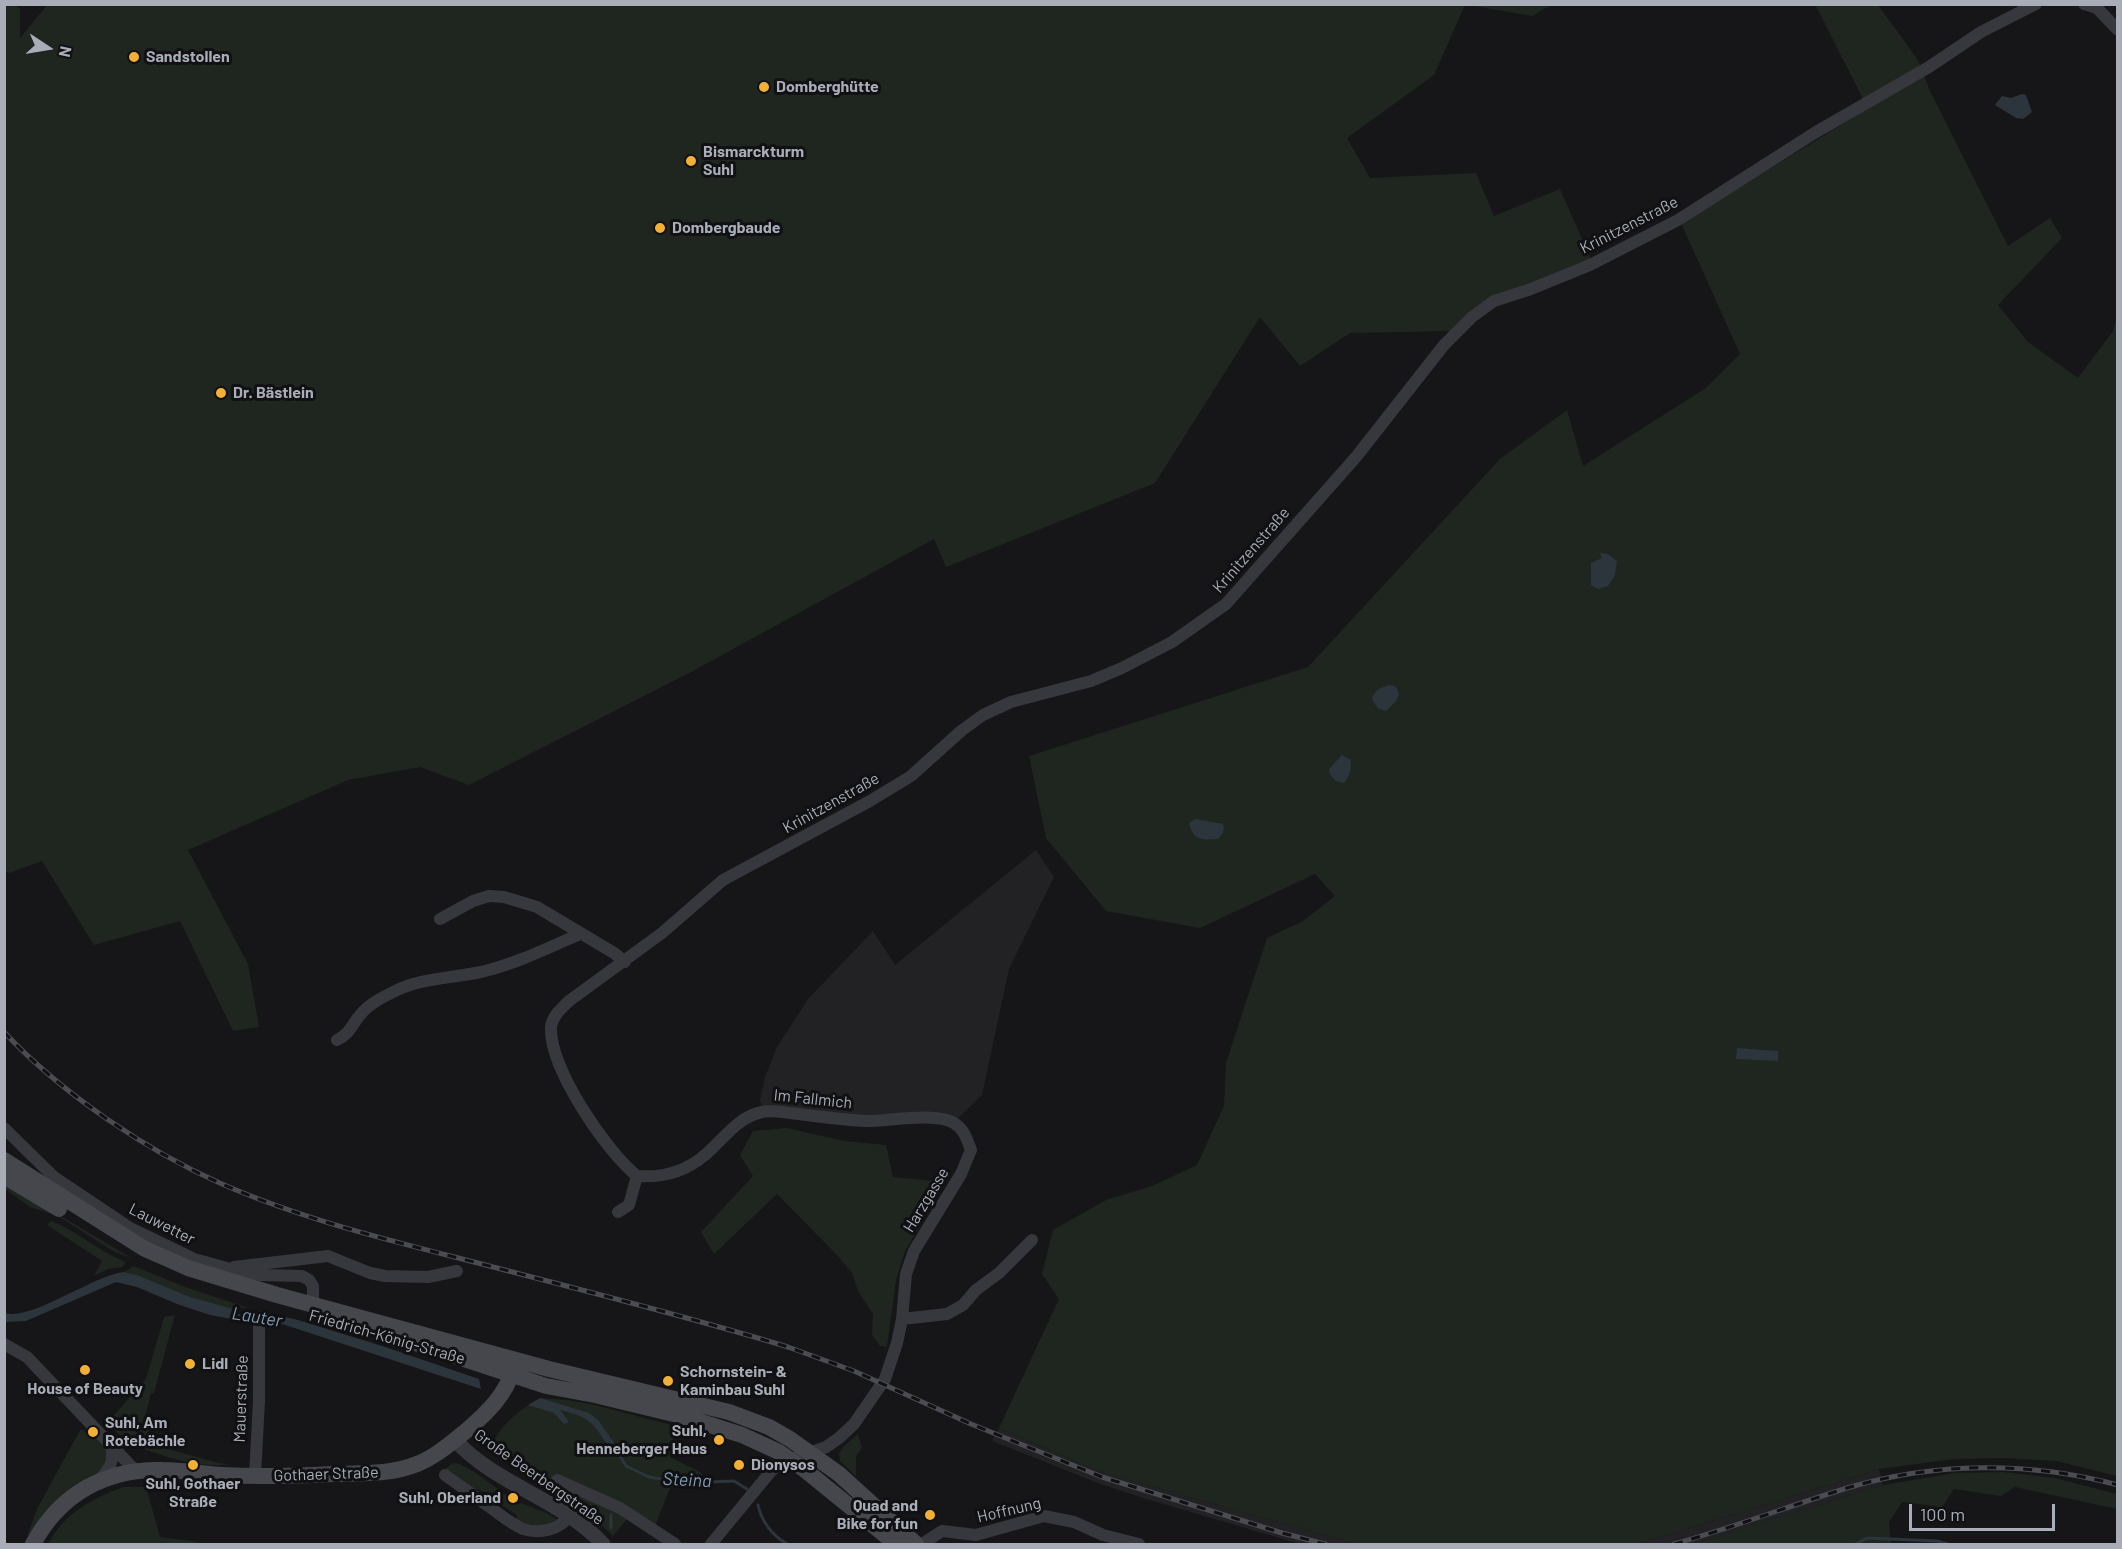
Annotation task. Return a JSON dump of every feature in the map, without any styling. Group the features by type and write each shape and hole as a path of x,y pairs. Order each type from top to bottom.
{"main road":[{"name":"Friedrich-König-Straße","path":"4,1160 145,1249 188,1268 514,1367"},
{"name":"Friedrich-König-Straße","path":"4,1176 132,1252 186,1277 303,1312 514,1367"},
{"name":"Gothaer Straße","path":"33,1545 57,1510 69,1499 109,1476 138,1471 164,1470 255,1476 388,1471 417,1464 455,1440 498,1402 514,1367"},
{"path":"514,1367 729,1412 769,1427 839,1474 916,1545"},
{"path":"514,1367 546,1386 595,1395 742,1434 791,1460 830,1489 896,1545"}],"street":[{"name":"Krinitzenstraße","path":"637,1176 625,1167 577,1101 565,1076 553,1042 551,1025 556,1013 569,1001 662,933 723,880 870,801 911,776 961,731 983,715 1011,702 1091,681 1122,668 1172,642 1226,604 1356,457 1444,345 1472,317 1494,302 1590,265 1678,220 1815,132 1929,67 1981,32 2036,4"},
{"path":"2084,4 2099,6 2118,30"},
{"path":"440,919 473,901 489,896 504,897 537,907 614,953 625,962"},
{"path":"337,1040 347,1035 354,1022 371,1004 397,990 429,980 480,972 514,962 580,934"},
{"name":"Im Fallmich","path":"637,1176 653,1178 692,1165 744,1119 763,1111 845,1120 934,1118"},
{"name":"Harzgasse","path":"711,1545 772,1470 791,1460 812,1454 839,1438 854,1424 885,1379 897,1343 902,1319 906,1274 914,1251 961,1174 971,1150 965,1134 953,1123 934,1118"},
{"name":"Lauwetter","path":"8,1132 54,1177 130,1228 194,1259 226,1268 259,1275 302,1276 313,1286 313,1305"},
{"path":"618,1212 629,1205 637,1176"},
{"path":"902,1319 947,1314 963,1305 976,1290 999,1273 1032,1240"},
{"path":"226,1268 328,1256 370,1273 385,1276 428,1277 457,1271"},
{"name":"Mauerstraße","path":"255,1476 259,1401 259,1323"},
{"path":"4,1344 27,1357 138,1471"},
{"name":"Große Beerbergstraße","path":"455,1440 488,1467 569,1516 599,1543"},
{"path":"98,1481 112,1463 114,1456 111,1445"},
{"path":"445,1475 521,1528 531,1531 562,1526 569,1516"},
{"path":"557,1480 620,1508 675,1545"},
{"name":"Hoffnung","path":"922,1545 942,1531 976,1535 1044,1516 1074,1522 1103,1535 1139,1545"}],"shaded area":[{"path":"48,4 1465,5 1434,75 1347,138 1370,178 1476,173 1494,216 1560,189 1591,259 1539,281 1452,331 1350,333 1300,366 1260,317 1155,483 946,567 934,539 691,672 469,785 420,767 348,780 188,850 248,964 259,1027 233,1031 180,921 94,945 42,861 9,873 5,872 5,5 15,5 20,9 20,38"},
{"path":"1818,4 1878,5 1918,60 1930,91 2008,246 2050,218 2062,238 1998,305 2028,342 2078,378 2113,331 2117,316 2117,1476 2057,1461 2004,1458 1954,1459 1879,1469 1638,1544 1356,1544 1098,1471 999,1428 1059,1299 1042,1274 1053,1230 1106,1200 1152,1186 1197,1165 1224,1106 1226,1063 1267,938 1303,921 1335,896 1315,874 1200,928 1106,911 1046,838 1029,756 1308,667 1500,459 1567,410 1583,466 1706,388 1740,354 1681,223 1859,114 1862,97 1816,6"},
{"path":"1468,5 1551,5 1532,16"},
{"path":"2026,95 2032,112 2023,119 2016,118 1995,105 2002,96 2011,98"},
{"path":"1600,553 1608,554 1617,561 1615,575 1608,586 1598,589 1591,585 1591,563 1602,558"},
{"path":"1390,685 1396,687 1399,694 1396,701 1386,711 1379,709 1372,697 1378,689"},
{"path":"1342,755 1351,760 1350,772 1344,783 1336,781 1329,769"},
{"path":"1195,819 1223,824 1222,834 1218,839 1199,838 1193,833 1189,823"},
{"path":"1036,850 1054,877 1009,969 982,1095 953,1123 763,1111 760,1100 765,1077 777,1047 808,999 873,931 895,965"},
{"path":"1737,1048 1778,1051 1778,1061 1736,1059"},
{"path":"787,1128 844,1141 886,1145 893,1177 946,1182 905,1251 896,1280 887,1347 880,1346 872,1335 873,1314 858,1291 852,1273 777,1194 714,1254 701,1232 753,1176 740,1155 753,1131"},
{"path":"4,1182 133,1259 113,1251 58,1216 30,1207 5,1189"},
{"path":"51,1221 126,1262 122,1267 108,1269 94,1276 102,1261 47,1225"},
{"path":"134,1266 185,1287 249,1308 236,1307 234,1309 201,1301 124,1272"},
{"path":"124,1272 190,1297 234,1309 232,1319 210,1315 137,1287 116,1282 26,1321 5,1322 5,1313 16,1314 30,1311 96,1281"},
{"path":"259,1311 298,1320 479,1379 481,1389 279,1323 260,1320"},
{"path":"175,1315 154,1393 151,1393 145,1417 153,1424 139,1448 128,1443 107,1423 146,1379 164,1317"},
{"path":"540,1398 595,1405 679,1427 672,1441 677,1444 670,1457 702,1473 702,1481 670,1488 655,1526 633,1512 613,1536 578,1502 506,1454 495,1439 503,1426"},
{"path":"540,1398 589,1413 599,1421 613,1442 607,1444 588,1421 577,1415 560,1410 569,1422 564,1424 554,1413 528,1405"},
{"path":"999,1428 1098,1471 1356,1544 1300,1544 1143,1498 1098,1483 992,1441"},
{"path":"80,1430 83,1430 92,1440 98,1438 106,1447 109,1460 100,1472 45,1512 27,1537 37,1509"},
{"path":"858,1434 862,1448 856,1456 856,1476 840,1461 839,1453"},
{"path":"149,1437 156,1439 156,1446 230,1464 197,1464 143,1449"},
{"path":"453,1463 466,1467 481,1476 508,1496 507,1500 547,1513 558,1520 541,1526 516,1522 517,1515 478,1489 473,1493 445,1469"},
{"path":"1879,1469 1883,1485 1694,1544 1638,1544"},
{"path":"2003,1472 2055,1478 2117,1494 2117,1509 2015,1487 2001,1496 1954,1489 1942,1507 1902,1502 1889,1522 1891,1544 1693,1544 1883,1485 1955,1473"},
{"path":"123,1487 146,1487 160,1537 199,1544 48,1544 62,1524 80,1508"}],"waterway":[{"name":"Lauter","path":"231,1313 239,1316 263,1314"},
{"name":"Steina","path":"611,1441 626,1466 649,1477 684,1483 734,1481 747,1489"},
{"name":"Steina","path":"758,1505 768,1528 787,1544"},
{"name":"Lauter","path":"611,1515 611,1528"},
{"name":"Steina","path":"1856,1544 1867,1538 1937,1541 1948,1544"}],"railway":[{"path":"4,1032 52,1077 106,1118 164,1155 253,1197 381,1238 672,1314 788,1347 854,1371 971,1424 1102,1477 1282,1533 1325,1544"},
{"path":"1674,1544 1847,1488 1914,1473 1948,1469 2016,1469 2084,1477 2118,1485"}],"place":[{"name":"Sandstollen","path":"134,57"},
{"name":"Domberghütte","path":"764,87"},
{"name":"Bismarckturm Suhl","path":"691,161"},
{"name":"Dombergbaude","path":"660,228"},
{"name":"Dr. Bästlein","path":"221,393"},
{"name":"Lidl","path":"190,1364"},
{"name":"House of Beauty","path":"85,1370"},
{"name":"Schornstein- & Kaminbau Suhl","path":"668,1381"},
{"name":"Suhl, Am Rotebächle","path":"93,1432"},
{"name":"Suhl, Henneberger Haus","path":"719,1440"},
{"name":"Suhl, Gothaer Straße","path":"193,1465"},
{"name":"Dionysos","path":"739,1465"},
{"name":"Suhl, Oberland","path":"513,1498"},
{"name":"Quad and Bike for fun","path":"930,1515"}]}
